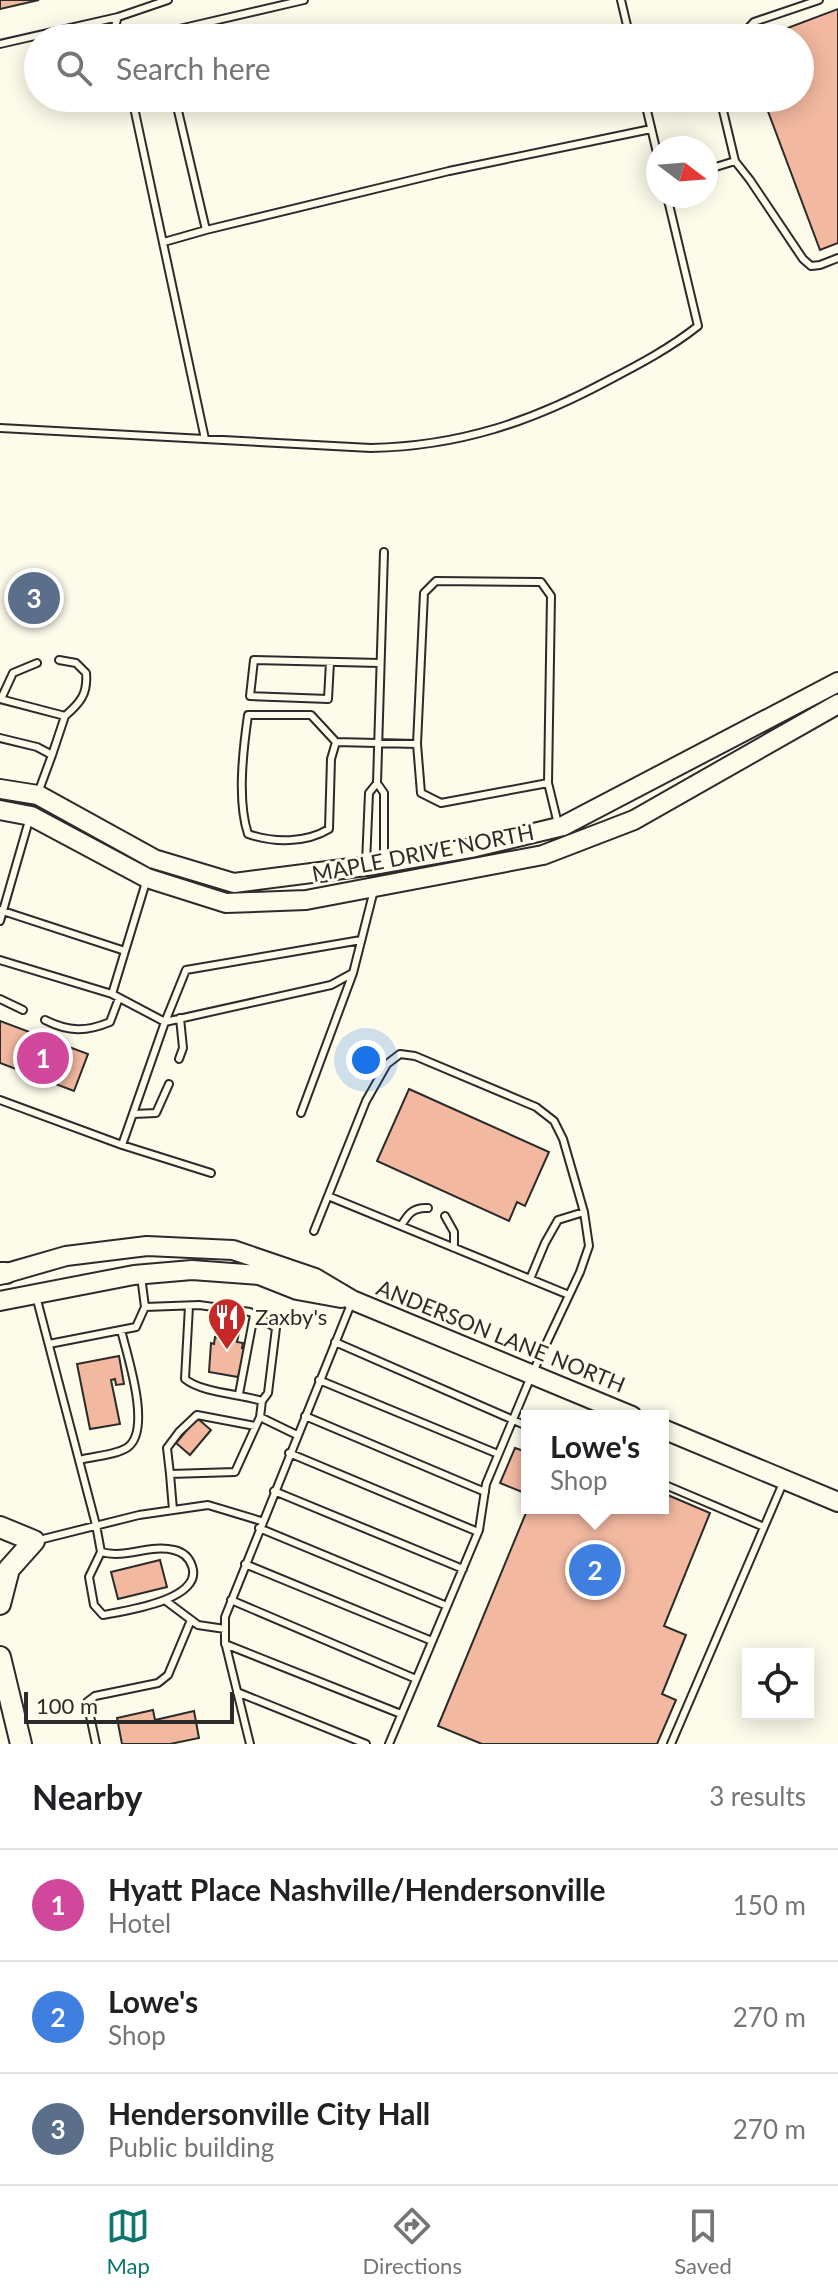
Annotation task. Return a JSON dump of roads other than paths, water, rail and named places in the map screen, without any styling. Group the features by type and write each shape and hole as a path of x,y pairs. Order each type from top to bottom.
{"main road":[{"path":"0,1527 34,1541 9,1569 0,1604"},
{"path":"0,1657 21,1744"}],"street":[{"name":"MAPLE DRIVE NORTH","path":"0,789 38,795 154,859 234,883 471,848 561,827 838,682"},
{"name":"MAPLE DRIVE NORTH","path":"0,810 31,816 147,878 226,903 306,900 543,855 568,846 634,820 838,704"},
{"path":"715,747 726,765"},
{"path":"31,816 38,795"},
{"path":"561,827 568,846"},
{"path":"147,878 154,859"},
{"path":"375,864 375,887"},
{"name":"ANDERSON LANE NORTH","path":"2,1274 66,1256 147,1246 233,1250 315,1278 352,1300 618,1410"},
{"name":"ANDERSON LANE NORTH","path":"0,1301 140,1274 192,1270 259,1275 297,1290 352,1300"},
{"path":"669,1432 838,1502"}],"lane":[{"path":"87,24 168,0"},
{"path":"201,24 304,0"},
{"path":"621,0 627,24"},
{"path":"752,24 819,0"},
{"path":"116,24 118,17"},
{"path":"0,44 24,39"},
{"path":"135,112 205,439"},
{"path":"178,112 206,230"},
{"path":"647,112 653,136"},
{"path":"723,112 735,161 803,259 811,266 838,258"},
{"path":"164,242 449,171 651,129"},
{"path":"718,166 735,161"},
{"path":"0,428 371,448 409,447 504,428 561,406 669,348 698,326 670,208"},
{"path":"375,864 384,793 377,783 384,552"},
{"path":"548,783 441,803 421,793 417,744 424,593 436,581 541,582 551,596 548,783 561,827"},
{"path":"38,795 65,716 81,703 87,686 86,673 76,663 59,660"},
{"path":"330,662 328,699 250,696 254,660 380,663"},
{"path":"37,663 13,673 0,699 65,716"},
{"path":"336,742 331,759 329,829 314,838 265,840 248,834 244,820 244,753 248,715 311,715 336,742 417,744"},
{"path":"0,738 37,747 52,755"},
{"path":"375,864 369,793 377,783"},
{"path":"0,921 31,816"},
{"path":"45,1020 59,1027 90,1030 110,1022 125,951 147,878"},
{"path":"301,1113 353,973 375,887"},
{"path":"1,911 125,951"},
{"path":"122,1145 186,970 361,940"},
{"path":"0,960 116,996 165,1022 331,985 353,973"},
{"path":"0,999 23,1010"},
{"path":"179,1059 183,1048 180,1018"},
{"path":"314,1231 366,1101 387,1064 400,1054 415,1056 536,1107 554,1121 563,1139 584,1212 589,1246 498,1454 485,1492 478,1532 389,1744"},
{"path":"133,1114 156,1113 169,1084"},
{"path":"0,1100 122,1145 211,1173"},
{"path":"328,1196 569,1295"},
{"path":"401,1226 409,1213 419,1207 428,1208"},
{"path":"530,1279 558,1220 584,1212"},
{"path":"445,1216 454,1232 454,1248"},
{"path":"49,1344 136,1327 145,1307 140,1274"},
{"path":"36,1296 96,1525 101,1552 89,1577 94,1605 103,1615 166,1601 191,1580 194,1573 184,1553 171,1549 116,1556 101,1552"},
{"path":"251,1743 225,1644 225,1617 352,1300"},
{"path":"145,1307 199,1305 254,1315 276,1328 268,1393 262,1401 260,1417 235,1472 170,1474"},
{"path":"189,1306 185,1379 199,1387 262,1401"},
{"path":"239,1394 254,1315"},
{"path":"79,1460 126,1449 133,1442 137,1430 139,1409 121,1330"},
{"path":"335,1342 521,1423"},
{"path":"319,1380 498,1454"},
{"path":"173,1510 167,1448 179,1432 197,1415 255,1426"},
{"path":"305,1416 485,1492"},
{"path":"260,1417 297,1435"},
{"path":"289,1453 478,1532"},
{"path":"671,1744 785,1480"},
{"path":"669,1487 764,1527"},
{"path":"274,1491 463,1569"},
{"path":"34,1541 139,1515 208,1505 260,1524 447,1606"},
{"path":"245,1564 432,1641"},
{"path":"231,1600 416,1679"},
{"path":"166,1601 198,1625 225,1629"},
{"path":"96,1744 87,1702 95,1696 158,1683 168,1675 191,1620"},
{"path":"225,1644 401,1714"},
{"path":"237,1692 366,1744"}],"place":[{"name":"Hendersonville City Hall","path":"34,598"},
{"name":"Hyatt Place Nashville/Hendersonville","path":"43,1058"},
{"name":"Zaxby's","path":"227,1351"},
{"name":"Lowe's","path":"595,1570"}]}
